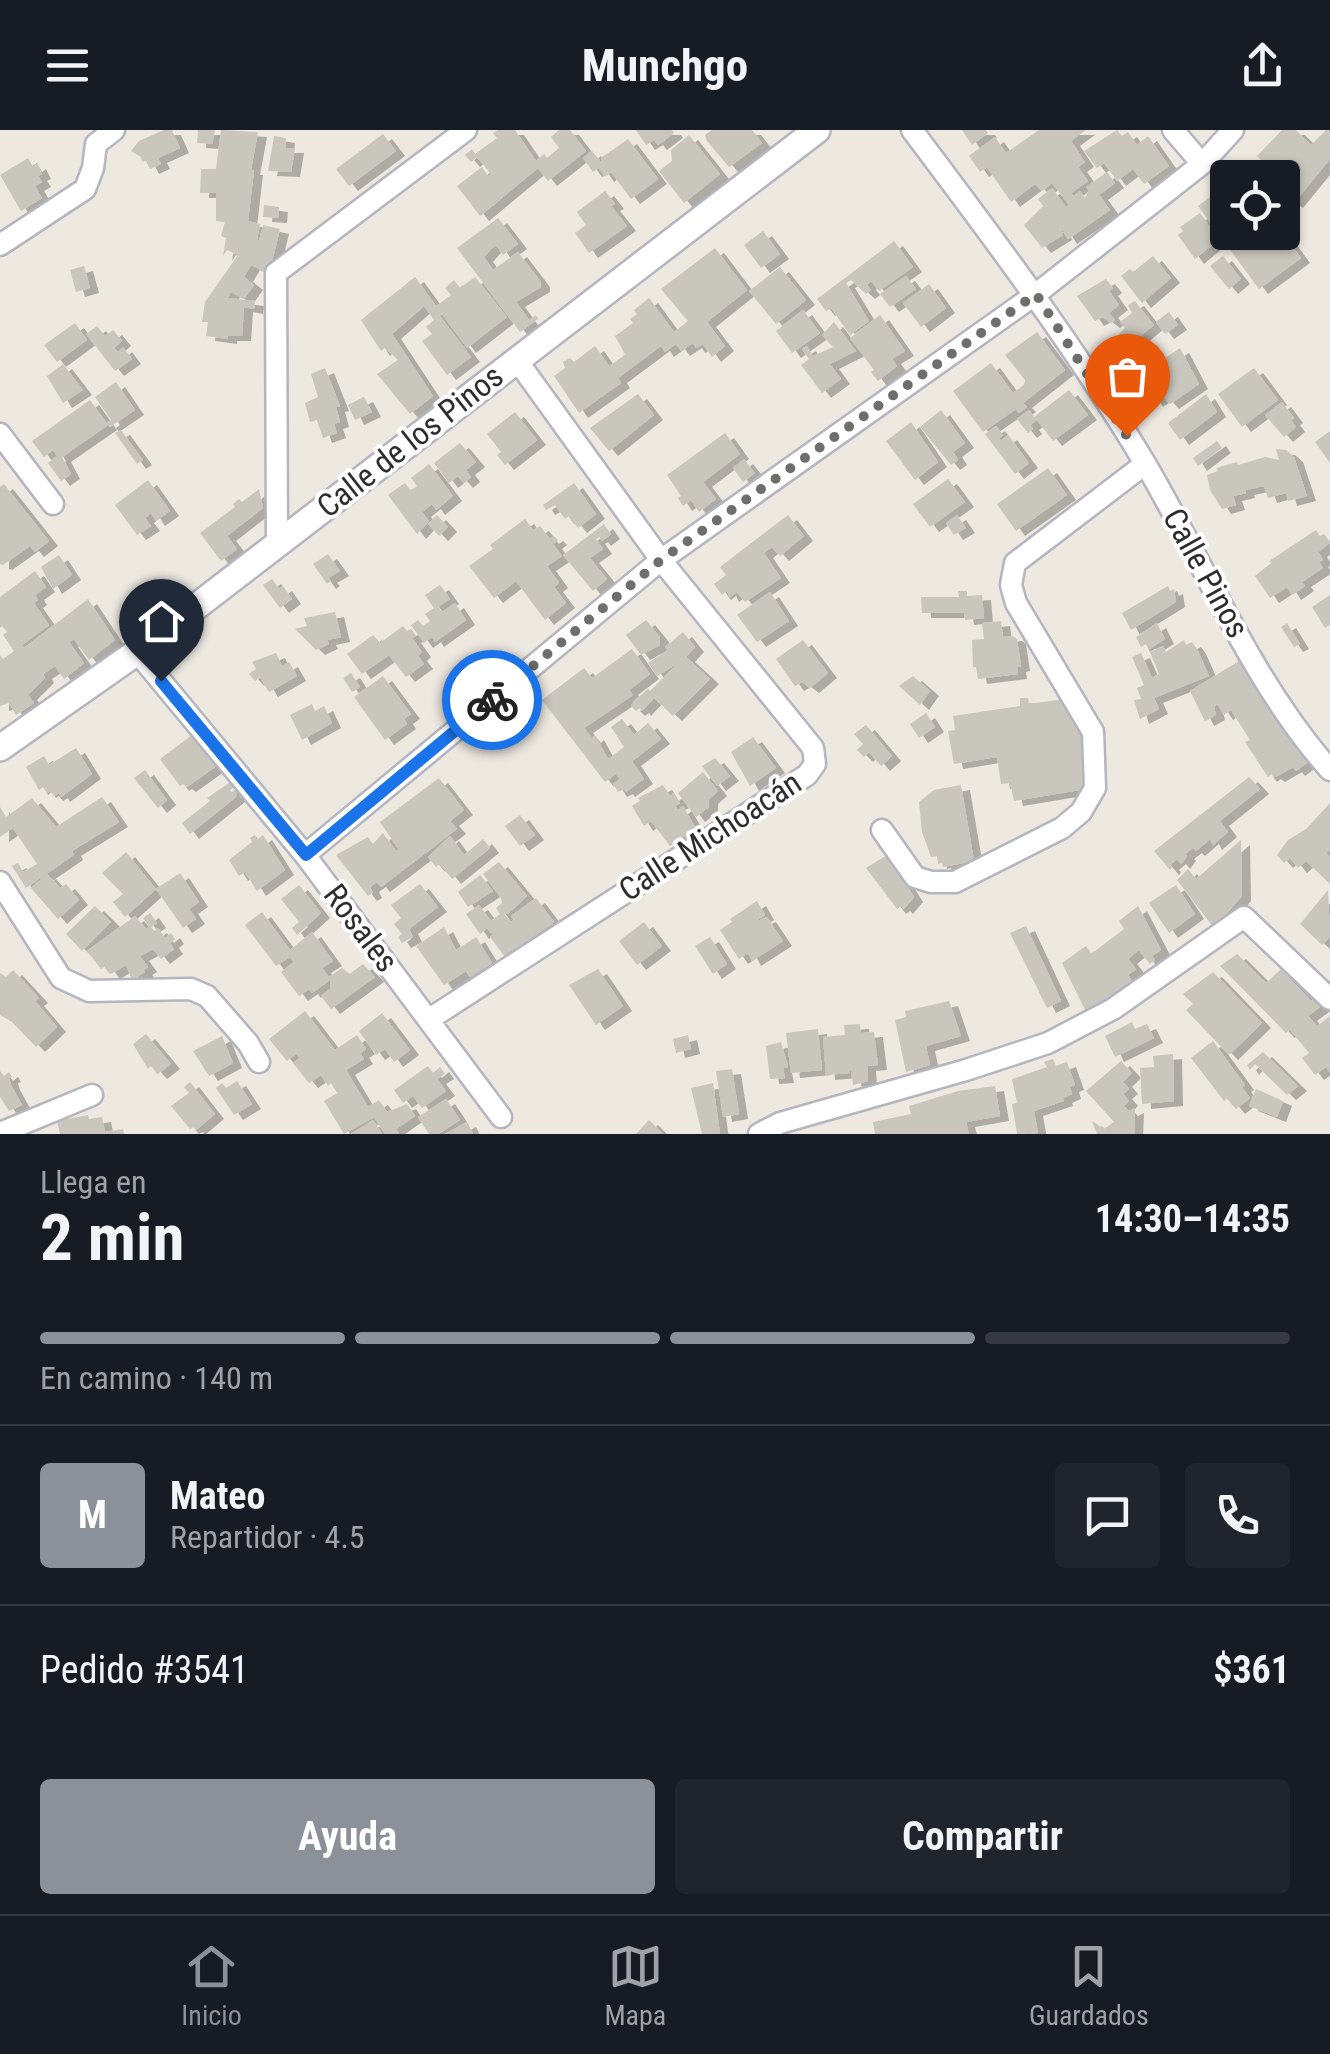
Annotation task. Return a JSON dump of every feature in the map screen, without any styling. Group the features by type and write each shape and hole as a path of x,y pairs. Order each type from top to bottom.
{"street":[{"path":"0,245 86,189 93,168 91,137 114,130"},
{"path":"277,544 276,273 466,130"},
{"name":"Calle de los Pinos","path":"0,748 137,652 817,130"},
{"name":"Calle Pinos","path":"912,130 1036,294 1145,464 1278,702 1329,767"},
{"path":"1172,130 1202,164"},
{"path":"306,855 661,560 1036,294 1202,164 1233,130"},
{"name":"Calle Michoacán","path":"430,1018 807,775 816,764 813,748 661,560 516,359"},
{"path":"0,434 53,504"},
{"path":"882,830 915,877 930,882 955,882 1062,828 1081,812 1094,788 1092,732 1016,604 1011,585 1015,563 1145,464"},
{"name":"Rosales","path":"137,652 306,855 502,1117"},
{"path":"0,882 61,978 90,991 191,989 208,996 248,1042 258,1062"},
{"path":"759,1134 780,1123 1048,1043 1113,1010 1244,917 1330,999"},
{"path":"0,1133 92,1095"}],"building":[{"path":"172,130 180,148 158,158 161,164 150,169 146,161 142,162 131,151 139,141"},
{"path":"198,130 215,130 212,144 197,143"},
{"path":"221,130 258,132 248,221 260,224 259,241 263,225 280,229 269,274 251,265 244,277 254,285 244,299 231,292 228,298 255,301 254,309 244,307 242,336 228,339 206,336 208,322 202,322 205,302 238,255 227,250 223,256 226,238 221,236 225,222 216,221 216,193 200,193 201,169 216,169"},
{"path":"515,130 536,161 559,148 551,137 559,130 570,130 586,151 548,181 538,168 480,216 457,186 482,167 488,176 491,174 477,157 471,162 465,155 472,149 475,154 497,138 493,133"},
{"path":"636,130 674,133 658,145 654,140 646,145"},
{"path":"712,130 752,130 762,143 729,167 707,141 705,135"},
{"path":"962,130 986,130 988,133 972,145"},
{"path":"1039,130 1086,130 1071,141 1085,162 1078,167 1088,181 1071,193 1074,196 1080,191 1085,198 1089,190 1086,187 1107,172 1115,183 1099,195 1110,210 1068,239 1061,228 1063,235 1042,248 1024,225 1043,206 1038,199 1052,188 1066,207 1069,205 1052,183 1042,191 1035,184 1011,202 987,167 980,172 969,156 995,137 1006,153"},
{"path":"1117,130 1122,136 1128,132 1137,145 1148,136 1169,166 1144,184 1133,169 1117,181 1104,163 1097,168 1084,151"},
{"path":"1282,130 1296,130 1311,145 1330,130 1330,159 1300,196 1300,160 1261,160 1257,156"},
{"path":"383,134 396,151 349,186 336,169"},
{"path":"689,135 720,174 684,203 659,171 672,161 671,150"},
{"path":"274,136 286,138 285,148 295,148 291,172 268,171"},
{"path":"628,139 658,179 631,199 611,172 605,177 599,168 593,172 583,158 592,151 601,162 601,158"},
{"path":"28,158 42,174 38,176 42,182 35,186 42,198 21,211 0,175"},
{"path":"605,191 627,226 589,253 575,233 586,225 577,212"},
{"path":"1210,197 1210,222 1198,206"},
{"path":"264,205 279,207 278,218 263,217"},
{"path":"1200,213 1210,227 1210,246 1195,259 1178,235 1183,231 1180,227"},
{"path":"498,218 518,244 503,255 496,245 484,257 493,270 518,252 541,282 541,287 516,302 529,320 536,315 538,319 520,332 457,248"},
{"path":"763,231 780,254 761,268 744,245"},
{"path":"894,241 913,267 879,291 871,281 867,285 871,290 866,294 851,280 846,283 869,321 850,335 831,308 826,311 817,299"},
{"path":"715,248 747,290 707,322 725,346 712,357 703,344 696,348 693,343 681,351 676,344 665,352 661,346 618,378 621,383 579,413 554,376 565,368 563,362 570,358 574,362 595,346 609,366 622,357 625,354 615,336 633,323 630,319 637,314 634,310 649,298 674,332 688,321 661,289"},
{"path":"1230,250 1295,250 1301,258 1259,289"},
{"path":"1153,256 1171,278 1142,303 1121,276"},
{"path":"1223,256 1241,279 1229,289 1210,266"},
{"path":"84,266 90,288 76,292 70,270"},
{"path":"780,267 806,300 776,324 749,291"},
{"path":"906,276 916,289 890,307 880,294"},
{"path":"415,277 436,306 451,295 445,288 454,280 460,288 475,277 507,317 467,348 442,314 471,357 447,375 422,341 432,334 426,327 434,320 424,306 392,334 433,396 410,414 377,374 398,360 385,348 381,351 361,320"},
{"path":"1106,279 1119,305 1109,313 1115,320 1111,323 1103,317 1095,321 1077,296"},
{"path":"929,284 946,308 921,327 903,303"},
{"path":"1135,301 1154,325 1139,337 1140,346 1132,354 1123,349 1125,341 1119,334 1125,328 1120,322 1132,313 1128,305"},
{"path":"803,310 820,333 792,353 776,331"},
{"path":"1169,312 1178,325 1165,334 1156,322"},
{"path":"880,315 905,351 892,359 897,366 878,381 850,338"},
{"path":"834,322 856,351 830,364 841,379 822,393 801,365 809,359 802,349 807,346 813,356 833,347 822,335"},
{"path":"75,323 87,340 57,362 44,345"},
{"path":"97,326 105,336 113,330 122,341 114,348 118,352 123,347 132,359 115,371 86,334"},
{"path":"1037,332 1065,370 1023,403 1027,407 1019,413 1016,409 983,432 953,391 991,363 1013,393 1025,380 1005,355"},
{"path":"1180,348 1199,384 1170,404 1163,396 1154,402 1138,376"},
{"path":"63,364 83,390 63,403 47,376"},
{"path":"325,368 340,406 336,407 340,422 334,424 337,433 323,438 317,420 310,422 305,403 318,397 311,374"},
{"path":"1254,368 1278,400 1242,427 1218,394"},
{"path":"116,382 135,410 110,427 107,423 111,420 95,397"},
{"path":"1069,390 1088,415 1053,441 1037,420 1028,433 1017,419 1029,410 1034,417"},
{"path":"638,394 654,415 609,451 590,428"},
{"path":"1206,394 1217,412 1180,440 1168,423"},
{"path":"364,397 372,412 355,420 348,405"},
{"path":"90,400 108,425 62,457 71,474 61,481 48,463 57,456 53,450 44,457 32,441"},
{"path":"1282,402 1296,427 1284,437 1265,415"},
{"path":"941,410 965,443 953,452 958,460 951,465 920,427"},
{"path":"515,412 537,440 505,465 497,455 501,452 487,434"},
{"path":"911,422 938,462 915,480 886,441"},
{"path":"996,426 1003,435 1001,441 1008,435 1029,463 1015,474 985,434"},
{"path":"121,430 143,460 137,464 115,433"},
{"path":"1330,431 1330,463 1315,442"},
{"path":"725,433 740,454 703,482 716,499 699,512 691,500 683,506 667,475"},
{"path":"1217,441 1222,448 1198,466 1193,458"},
{"path":"460,443 476,462 466,470 471,477 464,483 458,476 449,483 434,463"},
{"path":"1276,449 1286,450 1294,457 1307,496 1288,501 1286,493 1268,498 1264,486 1233,496 1236,505 1222,509 1210,490 1207,475 1237,462 1238,465 1265,457 1279,460"},
{"path":"744,459 755,473 743,482 733,468"},
{"path":"429,464 453,496 436,510 432,504 422,512 429,521 417,534 388,495 405,483 411,491 417,486 411,478"},
{"path":"1048,468 1067,495 1016,531 997,504"},
{"path":"948,479 965,502 930,527 913,504"},
{"path":"148,480 170,511 156,521 151,513 145,518 151,526 137,535 115,505"},
{"path":"574,483 596,514 578,528 555,505 546,510 543,505"},
{"path":"4,484 49,541 35,552 30,546 3,565 0,487"},
{"path":"259,489 263,508 227,536 237,549 221,561 200,533 235,507 233,504 239,499 242,502"},
{"path":"437,515 448,527 439,536 428,524"},
{"path":"788,515 804,536 780,556 772,547 764,553 781,578 745,602 737,592 730,597 727,591 722,595 714,584 726,575 720,567"},
{"path":"957,515 966,528 954,535 946,523"},
{"path":"525,519 533,530 540,526 550,539 554,536 558,540 553,544 562,556 547,566 559,583 554,587 566,603 545,620 516,581 494,598 469,566"},
{"path":"604,524 611,534 602,541 596,539 603,549 590,558 607,579 593,591 563,555"},
{"path":"1316,530 1330,543 1318,552 1323,568 1302,582 1305,586 1292,595 1287,587 1270,598 1255,576 1269,561"},
{"path":"328,554 340,571 328,578 331,581 327,584 313,564"},
{"path":"59,555 72,575 53,589 41,567"},
{"path":"35,571 46,587 35,595 38,600 34,603 49,625 22,645 24,648 88,599 115,640 89,660 74,639 69,642 84,663 64,679 55,666 43,674 45,678 28,695 34,703 16,715 9,703 0,706 0,655 3,659 14,651 3,635 7,632 0,628 0,597"},
{"path":"272,579 292,599 280,608 263,585"},
{"path":"440,585 450,599 438,607 442,612 455,603 466,620 435,642 432,637 424,643 411,625 418,620 423,626 430,621 425,614 434,608 425,595"},
{"path":"1168,586 1170,591 1174,589 1176,602 1131,630 1122,613"},
{"path":"958,591 967,591 967,596 982,595 984,618 965,620 964,613 922,613 921,597 959,597"},
{"path":"770,592 789,621 757,642 737,615"},
{"path":"1330,595 1330,624 1325,628 1312,607"},
{"path":"335,612 341,637 327,640 329,644 316,650 295,629 307,626 304,618"},
{"path":"646,620 660,637 660,645 641,655 626,635"},
{"path":"1001,621 1003,637 1017,639 1021,666 1017,667 1018,674 978,679 973,667 972,640 984,639 982,623"},
{"path":"1157,623 1165,639 1149,649 1146,644 1141,647 1136,637"},
{"path":"1287,623 1300,644 1294,647 1281,627"},
{"path":"403,626 416,636 412,638 422,652 418,656 424,664 406,677 389,655 362,674 347,654 373,635 380,643"},
{"path":"683,632 695,647 686,657 710,679 673,716 654,698 642,711 636,711 631,706 634,701 678,663 657,676 648,663 668,650 665,647"},
{"path":"803,640 828,673 810,688 802,682 795,686 776,659"},
{"path":"1184,640 1197,649 1209,676 1154,698 1159,709 1140,719 1134,700 1141,699 1137,688 1144,685 1132,657 1141,653 1152,678 1159,674 1150,652 1163,646 1166,652"},
{"path":"632,649 650,674 629,690 633,695 584,728 592,738 595,735 608,759 624,747 611,727 622,719 634,735 648,723 661,739 632,761 644,779 626,792 618,792 613,784 620,779 616,774 605,782 542,700 584,668 592,678"},
{"path":"276,653 282,666 289,662 297,676 269,692 260,677 255,681 249,674 256,669 252,662"},
{"path":"1244,658 1308,762 1296,771 1293,767 1268,777 1245,742 1250,740 1231,710 1224,715 1217,704 1216,715 1205,721 1190,691"},
{"path":"351,673 360,687 352,692 343,678"},
{"path":"383,676 411,714 404,719 407,724 385,740 354,697"},
{"path":"913,676 930,691 920,705 899,686"},
{"path":"1020,698 1028,698 1029,704 1064,699 1087,748 1086,789 1014,801 1010,783 1001,784 997,757 954,764 948,731 955,730 953,716 1020,706"},
{"path":"312,704 315,711 324,706 332,723 302,740 290,715"},
{"path":"926,713 935,727 919,738 910,724"},
{"path":"866,725 892,756 881,766 869,752 864,757 857,750 863,744 854,734"},
{"path":"192,735 215,767 187,787 180,786 160,759"},
{"path":"753,737 776,768 750,786 731,752"},
{"path":"76,748 92,774 61,797 59,793 47,793 43,787 39,790 26,767 44,756 49,765"},
{"path":"715,758 730,776 717,786 702,766"},
{"path":"145,770 167,800 158,808 134,778"},
{"path":"703,772 718,791 709,799 709,807 696,817 678,793"},
{"path":"1249,777 1260,789 1220,821 1228,832 1213,845 1210,839 1196,851 1193,848 1181,864 1177,859 1170,865 1170,870 1154,851"},
{"path":"439,778 464,810 450,821 457,829 381,887 377,882 370,887 373,893 368,896 336,855 368,837 373,844 383,833 399,850 380,822"},
{"path":"232,781 235,787 230,790 237,790 236,797 190,834 182,823 210,801 207,798"},
{"path":"663,785 670,796 674,793 680,803 675,806 678,810 683,806 696,829 670,846 651,821 644,826 632,806 640,801 638,798"},
{"path":"961,785 974,861 943,867 937,856 931,857 922,832 919,802 934,790"},
{"path":"102,797 119,822 72,851 74,855 26,888 12,866 18,863 23,872 37,864 13,828 0,837 0,807 6,817 32,798 56,827"},
{"path":"1330,803 1330,850 1326,853 1330,857 1330,884 1306,861 1298,868 1290,858 1284,863 1277,855 1288,840 1306,829"},
{"path":"520,815 535,835 520,846 505,826"},
{"path":"255,835 258,839 263,835 285,870 257,891 245,872 239,876 229,860"},
{"path":"450,836 464,855 483,839 490,848 452,879 428,857"},
{"path":"1241,840 1242,896 1214,928 1177,880 1188,869 1196,879"},
{"path":"895,850 906,868 899,873 914,897 904,909 897,909 866,868"},
{"path":"126,852 156,889 125,917 113,902 123,894 102,873"},
{"path":"499,862 527,896 504,914 511,922 511,916 536,898 554,922 505,957 487,928 480,934 466,914 479,905 491,921 500,914 496,908 502,903 501,898 483,874"},
{"path":"180,873 199,902 189,909 196,919 183,928 156,889"},
{"path":"47,874 60,888 66,884 79,900 58,919 31,888"},
{"path":"480,875 493,891 468,907 458,892"},
{"path":"420,884 438,907 409,929 413,937 402,943 398,937 402,934 394,924 401,918 391,905"},
{"path":"299,885 321,913 297,935 292,928 299,922 281,899"},
{"path":"1176,885 1195,914 1169,933 1149,903"},
{"path":"1328,890 1330,937 1322,945 1300,924"},
{"path":"757,901 765,915 753,923 767,917 783,941 752,961 748,953 739,959 720,930"},
{"path":"95,906 111,922 82,951 66,934"},
{"path":"1138,906 1161,950 1152,956 1155,960 1150,964 1139,950 1128,959 1136,969 1128,975 1133,983 1085,1010 1062,963 1086,946 1091,953 1095,951 1124,929 1119,921"},
{"path":"262,912 290,950 312,932 333,961 322,968 329,977 342,968 350,974 363,964 375,977 331,1009 321,996 330,989 330,980 312,993 309,989 299,996 281,972 294,962 290,957 276,966 245,925"},
{"path":"150,913 157,923 151,927 154,931 158,928 165,938 171,933 174,949 161,959 153,949 140,956 148,967 132,980 126,965 111,974 105,966 101,969 87,951 135,916 146,929 149,927 143,918"},
{"path":"644,922 662,946 637,965 619,941"},
{"path":"1026,926 1061,1001 1047,1008 1010,933"},
{"path":"444,927 456,950 476,937 492,963 470,977 466,971 444,985 416,946"},
{"path":"710,937 727,964 713,974 695,946"},
{"path":"1237,954 1266,983 1281,969 1311,1001 1320,994 1328,1001 1308,1016 1317,1026 1330,1016 1330,1072 1326,1067 1315,1075 1302,1058 1309,1053 1290,1030 1286,1033 1220,966"},
{"path":"598,969 623,1006 596,1025 569,985"},
{"path":"13,970 39,998 35,1001 57,1027 36,1047 0,1015 0,973 6,977"},
{"path":"1213,972 1262,1023 1229,1055 1186,1010 1193,1004 1183,994"},
{"path":"949,1001 961,1036 926,1046 930,1065 906,1072 895,1020 906,1017 905,1011"},
{"path":"305,1011 335,1050 357,1035 366,1049 360,1053 364,1059 346,1070 368,1107 379,1100 387,1112 407,1104 415,1116 396,1129 399,1134 385,1134 374,1117 344,1134 324,1101 337,1093 331,1083 328,1086 321,1075 309,1083 293,1063 300,1058 296,1054 287,1061 269,1039"},
{"path":"382,1013 410,1050 394,1062 385,1049 376,1055 359,1031"},
{"path":"1132,1022 1135,1029 1147,1024 1154,1038 1115,1057 1105,1036"},
{"path":"860,1024 861,1033 874,1032 878,1065 867,1066 868,1081 853,1085 851,1069 849,1073 826,1075 823,1037 845,1035 844,1025"},
{"path":"818,1029 822,1070 791,1073 786,1033"},
{"path":"146,1034 171,1064 158,1074 151,1066 148,1069 133,1044"},
{"path":"688,1035 691,1049 676,1053 673,1039"},
{"path":"222,1036 233,1063 209,1076 193,1051"},
{"path":"1213,1041 1250,1098 1236,1109 1227,1098 1224,1101 1191,1058"},
{"path":"781,1042 788,1067 783,1068 785,1078 770,1079 766,1046"},
{"path":"1263,1052 1298,1086 1287,1095 1255,1064 1250,1070 1247,1065"},
{"path":"1173,1054 1174,1101 1142,1104 1140,1068 1154,1067 1153,1056"},
{"path":"1053,1059 1056,1066 1067,1062 1075,1085 1070,1087 1072,1094 1064,1101 1034,1111 1038,1133 1017,1134 1012,1079 1047,1067 1044,1062"},
{"path":"1121,1061 1132,1073 1123,1082 1129,1089 1123,1094 1129,1101 1124,1106 1129,1111 1135,1108 1134,1134 1097,1134 1092,1121 1104,1129 1114,1122 1086,1091"},
{"path":"428,1066 433,1073 440,1067 445,1074 437,1079 446,1091 422,1108 413,1096 403,1103 394,1090"},
{"path":"732,1069 739,1114 723,1117 716,1071"},
{"path":"0,1071 4,1076 9,1072 22,1105 9,1111 0,1097"},
{"path":"237,1081 252,1104 234,1115 216,1088 222,1083 226,1088"},
{"path":"190,1082 215,1114 196,1130 190,1129 171,1106 189,1093 184,1087"},
{"path":"713,1083 720,1134 702,1134 691,1088"},
{"path":"995,1086 1000,1116 966,1122 969,1134 875,1134 873,1122 911,1114 909,1106 958,1091"},
{"path":"1256,1089 1283,1101 1277,1117 1249,1106"},
{"path":"446,1099 460,1120 438,1134 429,1134 418,1117"},
{"path":"88,1115 89,1119 102,1117 105,1132 123,1129 124,1134 60,1134 57,1121"},
{"path":"373,1120 382,1134 351,1134"},
{"path":"649,1120 663,1134 636,1134"},
{"path":"467,1122 473,1134 445,1134"}],"way so far":[{"path":"492,700 661,560 1036,294 1127,436"}],"route":[{"path":"161,681 306,855 492,700"}]}
